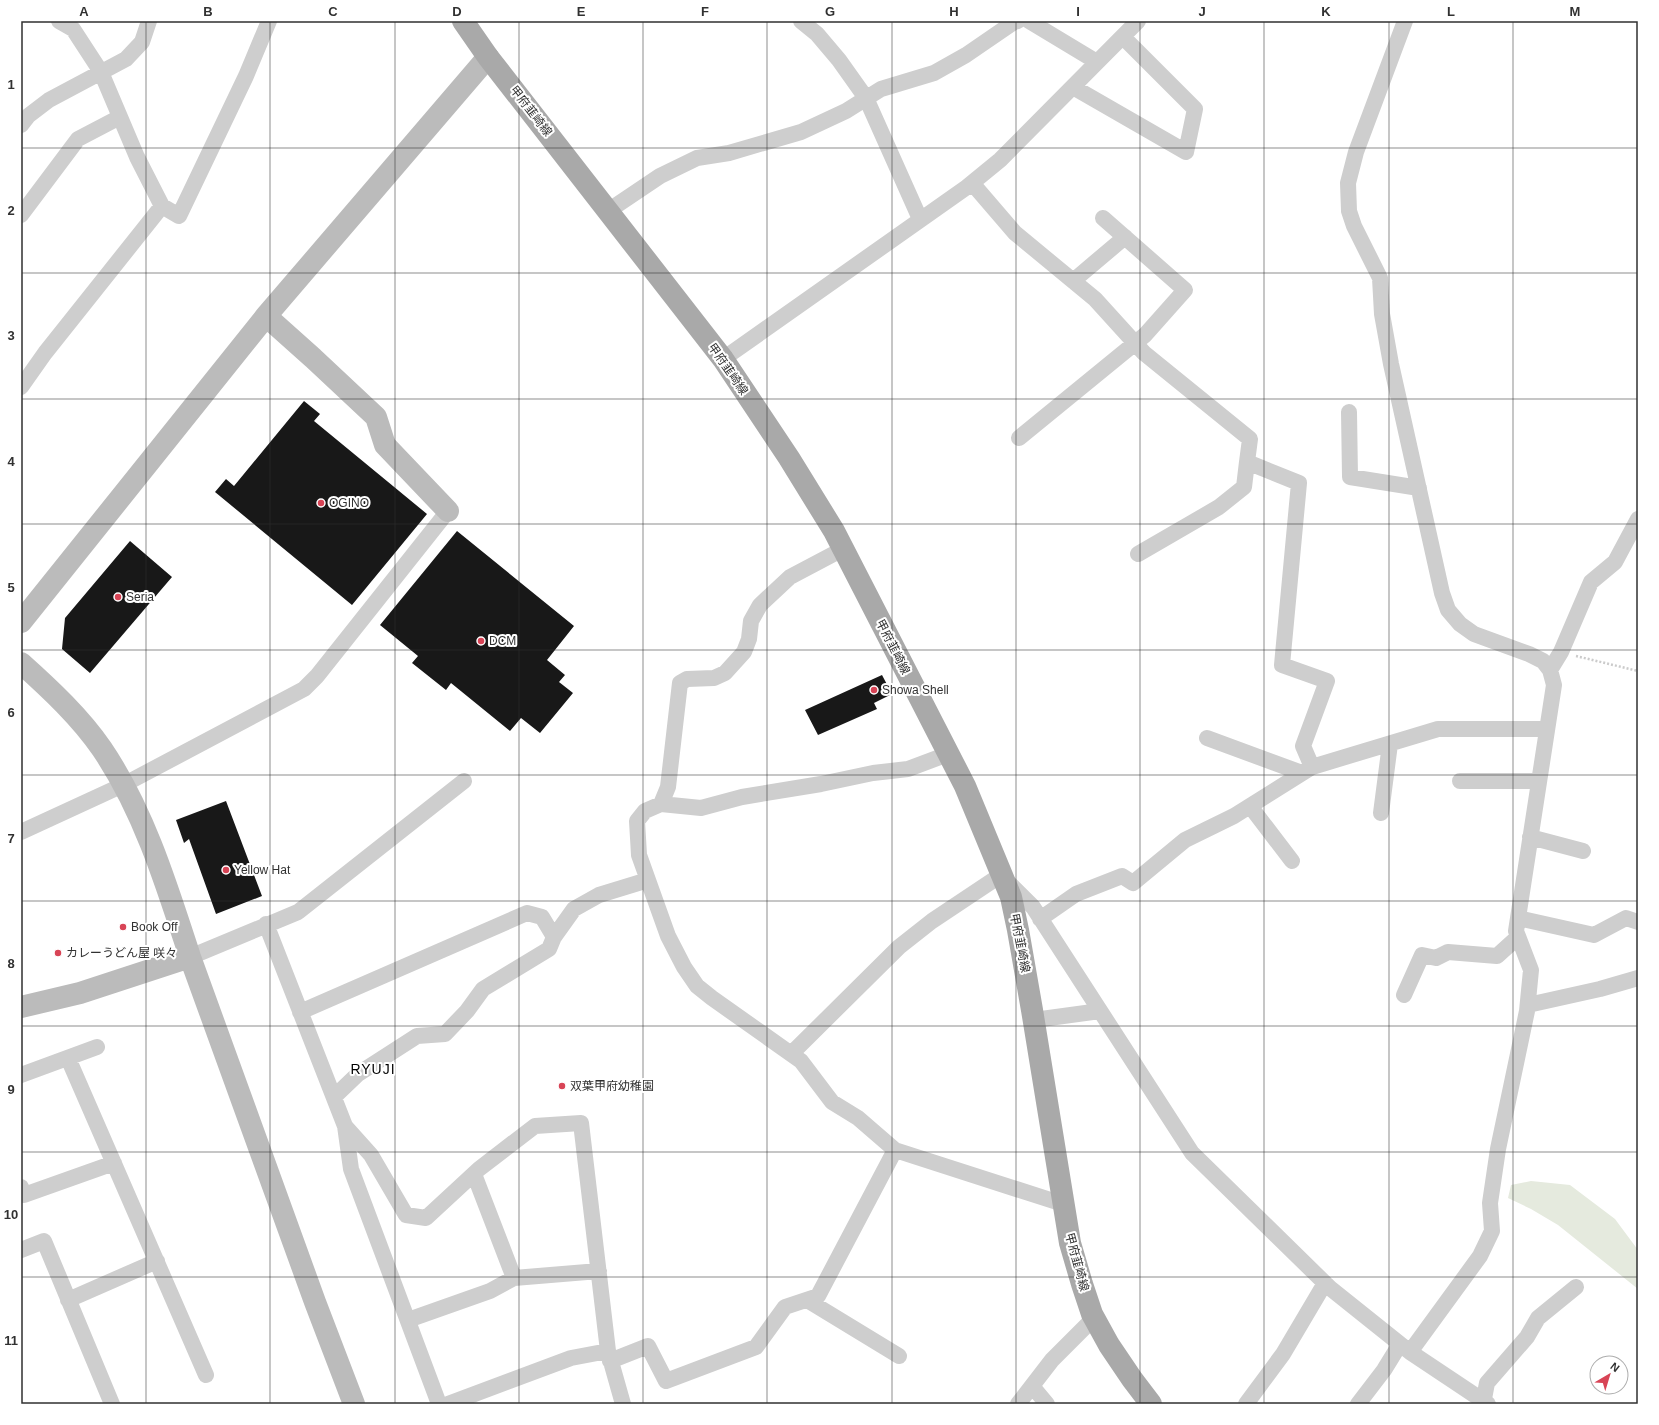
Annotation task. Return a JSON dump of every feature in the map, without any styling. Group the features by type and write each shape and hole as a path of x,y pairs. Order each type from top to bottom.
{"main road":[{"name":"甲府韮崎線","path":"463,21 488,57 723,359 789,458 834,531 965,786 1011,897 1034,1020 1070,1243 1082,1284 1094,1318 1116,1356 1150,1404"}],"street":[{"path":"59,21 73,29 101,72 137,157 162,206 179,216 246,76 269,21"},
{"path":"21,125 28,116 49,100 126,59 142,42 149,21"},
{"path":"801,21 817,34 826,44 866,98 920,219"},
{"path":"608,211 660,176 698,158 729,153 801,132 846,111 881,89 934,73 966,55 1014,22 1018,21"},
{"path":"1029,21 1097,62"},
{"path":"723,359 972,183 1000,160 1138,21"},
{"path":"1358,1404 1384,1370 1405,1348 1480,1256 1492,1231 1490,1203 1497,1157 1528,1005 1531,970 1516,931 1554,685 1550,670 1543,661 1529,654 1474,634 1460,624 1448,610 1442,593 1382,314 1380,278 1354,226 1349,211 1348,182 1356,152 1405,21"},
{"path":"1073,87 1186,152 1195,109 1123,36"},
{"path":"21,622 266,316 488,57"},
{"path":"21,214 78,139 120,117"},
{"path":"972,183 1015,233 1095,299 1144,353 1250,439 1244,487 1219,507 1138,554"},
{"path":"21,388 45,353 162,206"},
{"path":"1019,438 1145,335 1185,290 1103,218"},
{"path":"1073,281 1125,237"},
{"path":"21,832 123,785 304,689 317,676 448,511 385,445 376,417 266,316"},
{"path":"1349,412 1350,477 1419,488"},
{"path":"1247,462 1299,483 1282,665 1327,681 1303,746 1307,770"},
{"path":"1550,670 1561,652 1591,582 1615,562 1638,519"},
{"path":"661,804 668,787 680,683 686,679 714,678 725,673 744,652 749,640 751,621 760,605 790,577 843,549"},
{"path":"21,663 75,716 101,748 123,785 148,838 315,1302 354,1404"},
{"path":"1040,919 1076,894 1122,876 1133,883 1185,840 1234,816 1307,770 1438,729 1547,729"},
{"path":"1207,738 1307,770"},
{"path":"1381,813 1390,744"},
{"path":"948,754 908,769 872,773 821,784 742,797 701,808 661,804 645,811 636,821 639,855 668,936 684,967 697,986 801,1061 832,1102 858,1118 895,1150 1063,1204"},
{"path":"21,1007 80,993 190,957 266,924 298,912 464,781"},
{"path":"1460,781 1539,781"},
{"path":"1250,806 1292,861"},
{"path":"1530,837 1583,851"},
{"path":"791,1054 899,947 932,921 1001,875 1033,907 1192,1153 1326,1283 1405,1348 1485,1403 1487,1383 1527,1337 1538,1318 1576,1287"},
{"path":"334,1097 358,1074 417,1036 445,1034 467,1011 483,989 549,949 554,937 574,909 599,895 648,880"},
{"path":"300,1012 527,913 542,917 554,937"},
{"path":"1518,918 1594,935 1626,918 1638,922"},
{"path":"266,924 345,1126 352,1169 439,1404"},
{"path":"1404,995 1422,955 1436,958 1448,952 1497,956 1518,937"},
{"path":"1528,1005 1600,989 1638,978"},
{"path":"1034,1020 1100,1011"},
{"path":"21,1075 97,1047"},
{"path":"68,1058 206,1375"},
{"path":"345,1126 372,1155 406,1214 426,1218 474,1174 535,1126 582,1123 609,1356 623,1404"},
{"path":"448,1404 571,1358 609,1356 648,1346 666,1381 756,1347 786,1307 818,1296 895,1150"},
{"path":"21,1187 24,1195 114,1163"},
{"path":"474,1174 514,1278"},
{"path":"21,1250 44,1241 112,1404"},
{"path":"68,1300 157,1261"},
{"path":"408,1320 490,1291 514,1278 598,1271"},
{"path":"1246,1404 1282,1354 1326,1283"},
{"path":"807,1300 899,1356"},
{"path":"1018,1404 1052,1360 1094,1318"},
{"path":"1032,1386 1048,1404"}],"path":[{"path":"1561,652 1638,671"}],"shaded area":[{"path":"1531,1181 1570,1185 1615,1219 1638,1250 1638,1289 1558,1225 1531,1209 1508,1198 1511,1185"}],"building":[{"name":"OGINO","path":"304,401 320,414 314,421 427,514 352,605 215,492 226,479 234,486"},
{"name":"DCM","path":"457,531 574,626 547,660 565,675 559,682 573,693 540,733 521,718 510,731 451,683 446,690 412,663 418,656 380,625"},
{"name":"Seria","path":"130,541 172,577 90,673 62,649 65,618"},
{"path":"882,675 892,694 874,703 877,709 818,735 805,710"},
{"name":"Yellow Hat","path":"226,801 262,896 216,914 189,839 184,843 176,820"}],"place":[{"name":"OGINO","path":"321,503"},
{"name":"Seria","path":"118,597"},
{"name":"DCM","path":"481,641"},
{"name":"Showa Shell","path":"874,690"},
{"name":"Yellow Hat","path":"226,870"},
{"name":"Book Off","path":"123,927"},
{"name":"カレーうどん屋 咲々","path":"58,953"},
{"name":"双葉甲府幼稚園","path":"562,1086"}],"district":[{"name":"RYUJI","path":"373,1069"}]}
